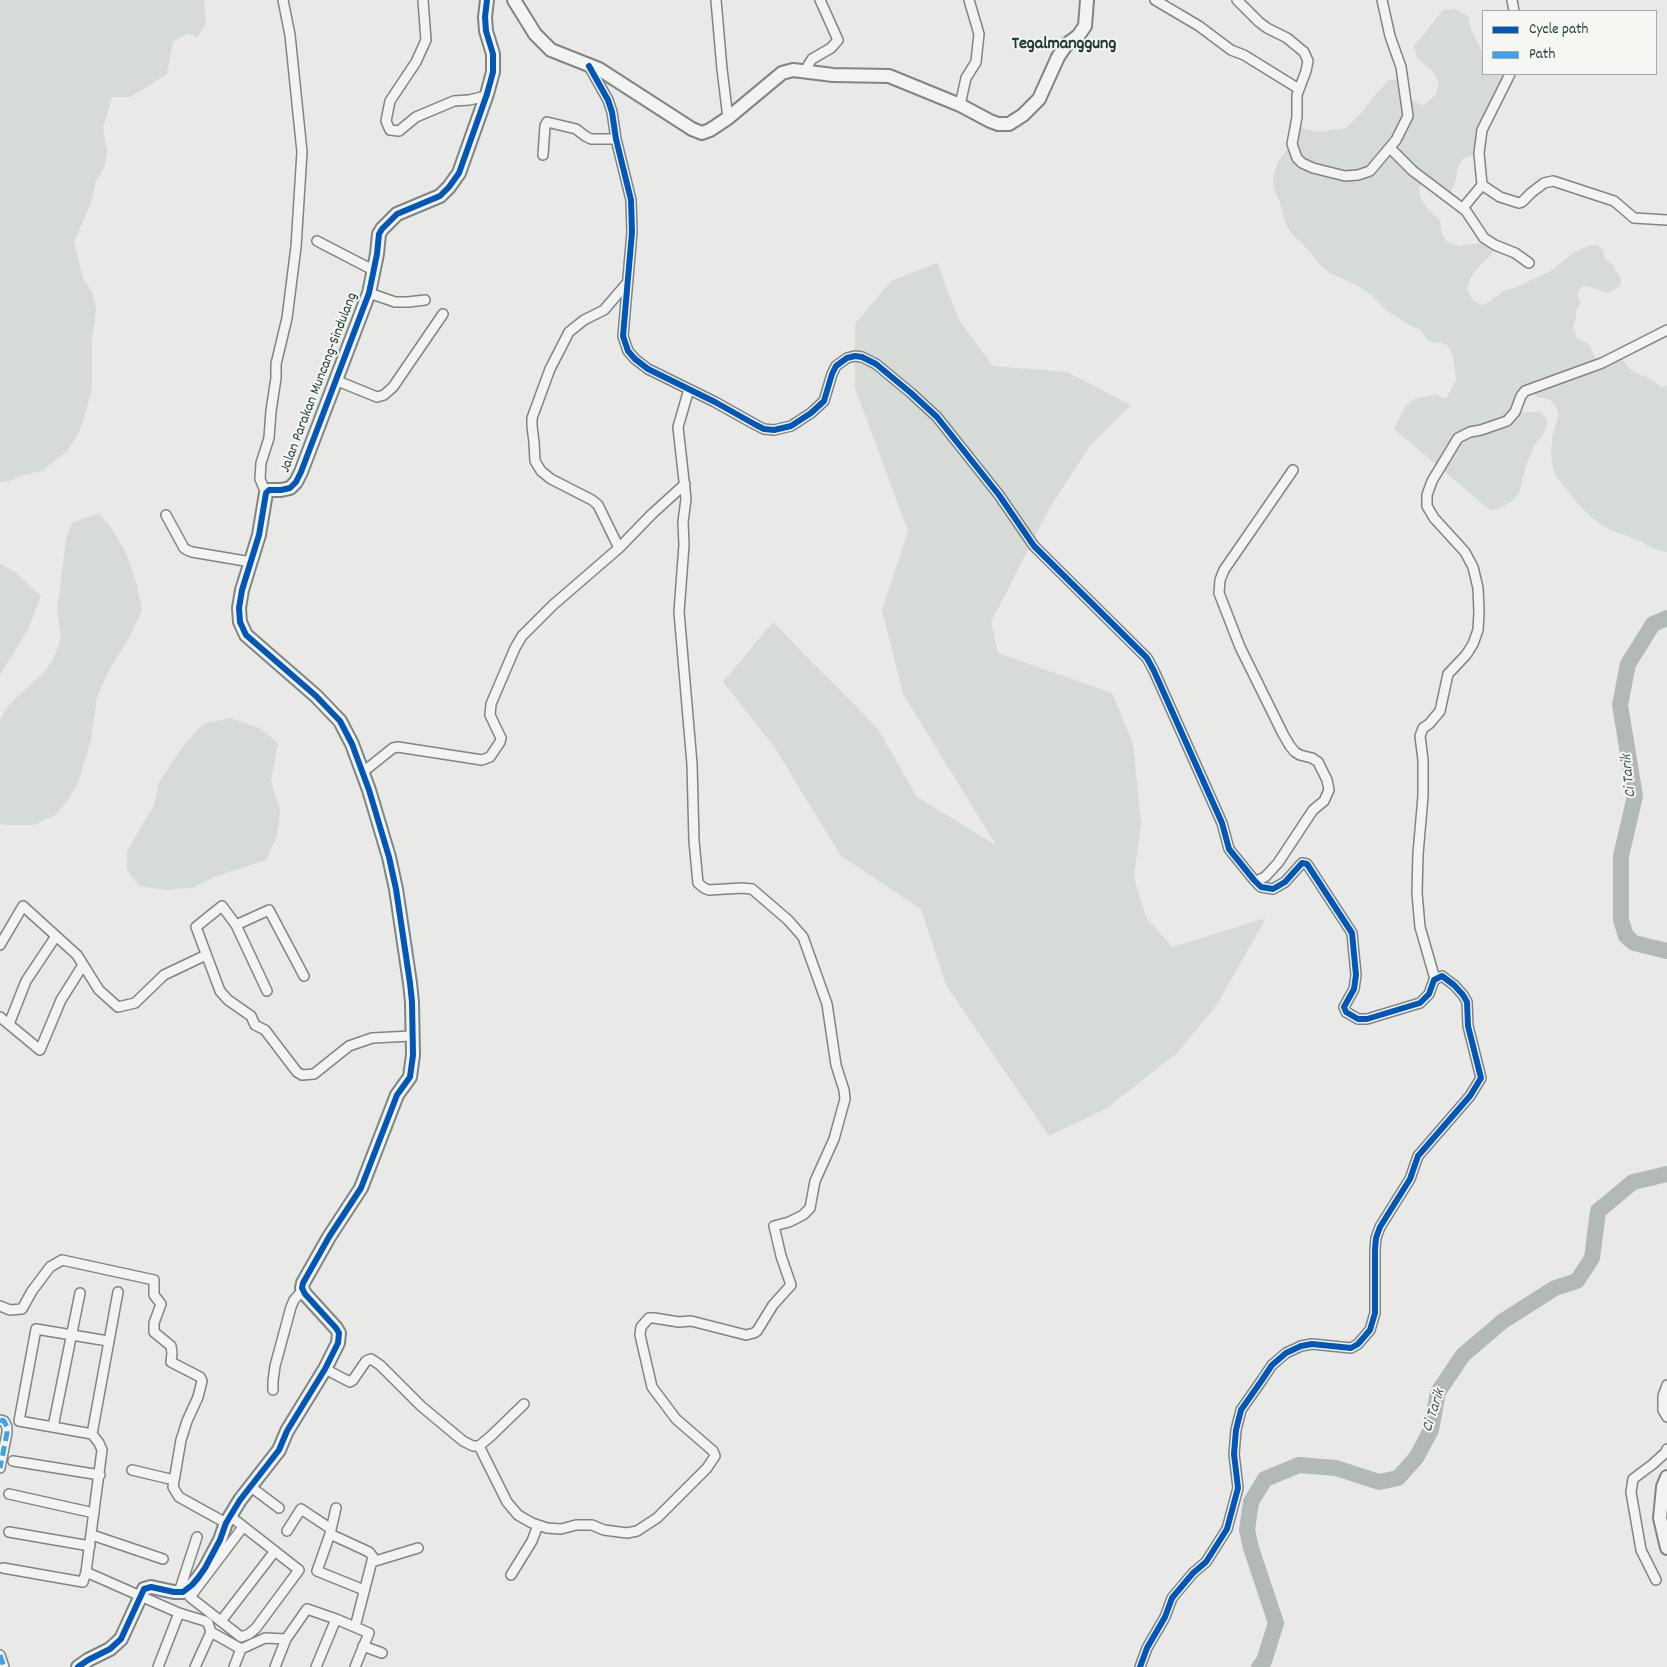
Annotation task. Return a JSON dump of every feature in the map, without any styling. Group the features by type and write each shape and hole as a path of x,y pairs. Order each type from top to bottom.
{"street":[{"path":"273,1390 275,1366 291,1307 294,1300 303,1290 304,1284 321,1253 361,1188 397,1095 410,1077 413,1056 412,1002 396,888 389,857 363,772 340,721 316,696 252,641 243,629 240,615 240,600 259,535 266,493 260,479 261,463 269,438 276,364 286,318 296,247 302,152 290,35 283,0"},
{"path":"423,0 426,40 416,62 390,100 386,121 390,130 399,131 416,117 454,101 486,96"},
{"name":"Jalan Parakan Muncang-Sindulang","path":"266,493 269,490 285,490 290,488 296,482 305,463 369,293 379,234 386,223 397,214 440,196 459,173 486,96 494,64 485,24 487,0"},
{"path":"514,0 535,34 551,50 599,70 692,129 702,132 710,130 728,118 782,73 792,70 841,75 889,76 960,105 990,122 1009,124 1023,115 1040,99 1058,57 1066,45 1078,36 1085,26 1087,0"},
{"path":"716,0 728,118"},
{"path":"804,72 812,59 831,48 838,40 820,0"},
{"path":"960,105 964,84 976,62 979,34 969,0"},
{"path":"1155,0 1199,26 1231,50 1244,55 1299,89"},
{"path":"1237,0 1259,22 1287,38 1304,52 1308,61 1299,89 1297,117 1292,144 1297,158 1302,163 1313,168 1345,176 1358,175 1370,171 1396,140 1406,121 1407,109 1401,67 1390,36 1382,0"},
{"path":"589,66 608,100 612,112 616,139 632,200 632,232 623,336 628,351 634,359 648,369 689,388 764,429 774,430 791,426 811,413 824,401 836,366 847,358 855,356 862,357 876,364 911,393 937,417 956,440 1000,495 1034,546 1147,658 1222,823 1229,849 1256,881 1265,888 1274,889 1285,882 1302,863 1308,865 1352,934 1356,975 1354,989 1344,1008 1351,1016 1366,1020 1420,1003 1429,994 1435,979 1420,927 1418,854 1423,796 1423,760 1420,736 1423,728 1440,711 1448,674 1466,655 1473,644 1478,630 1478,588 1473,567 1459,545 1434,518 1427,506 1429,488 1458,438 1470,432 1507,421 1515,412 1521,396 1526,391 1602,362 1667,330"},
{"path":"1463,208 1482,185 1479,153 1482,130 1510,75"},
{"path":"543,155 545,126 547,122 576,129 591,139 616,139"},
{"path":"1390,148 1413,171 1448,199 1463,208 1484,238 1495,245 1515,253 1529,264"},
{"path":"1482,185 1500,197 1519,203 1544,183 1553,181 1614,201 1634,218 1667,220"},
{"path":"317,241 374,270"},
{"path":"619,548 598,505 551,479 541,471 535,461 532,418 550,369 569,332 584,320 604,310 628,282"},
{"path":"369,293 395,302 425,300"},
{"path":"335,380 377,397 384,395 393,387 443,314"},
{"path":"479,1446 507,1502 518,1515 538,1525 561,1529 576,1525 592,1525 602,1530 616,1532 637,1531 657,1518 692,1484 714,1460 715,1456 713,1451 676,1418 652,1386 641,1331 650,1318 654,1318 674,1322 691,1321 746,1335 757,1331 773,1305 791,1285 781,1256 774,1226 789,1222 803,1215 810,1208 815,1181 834,1139 845,1099 836,1066 827,1004 803,937 788,920 752,889 709,890 698,883 694,841 692,764 678,612 686,499 678,428 689,388"},
{"path":"1256,881 1265,877 1278,862 1314,810 1324,801 1329,790 1328,780 1318,762 1295,752 1283,734 1240,647 1219,593 1220,580 1224,570 1293,470"},
{"path":"363,772 393,748 398,747 482,760 490,757 501,738 490,715 491,704 519,642 526,632 553,605 619,548 685,484"},
{"path":"166,515 187,550 251,562"},
{"path":"0,945 22,906 77,955 99,990 118,1007 135,1003 164,976 206,956"},
{"path":"267,991 236,925 222,906 196,927 220,991 228,1000 252,1016 255,1025 265,1030 293,1068 302,1075 314,1074 345,1048 355,1044 372,1038 412,1036"},
{"path":"236,925 268,910 304,976"},
{"path":"9,1024 26,981 56,936"},
{"path":"0,1017 40,1050 61,1000 84,964"},
{"path":"1140,1667 1147,1648 1165,1617 1172,1598 1192,1573 1206,1562 1227,1529 1237,1494 1238,1481 1234,1454 1236,1430 1241,1410 1272,1366 1286,1353 1301,1346 1312,1344 1351,1348 1358,1344 1370,1330 1375,1312 1375,1249 1380,1227 1410,1179 1418,1156 1470,1096 1481,1078 1468,1026 1466,1002 1463,995 1442,976 1435,979"},
{"path":"0,1306 10,1310 22,1309 32,1291 50,1267 62,1260 154,1280 154,1295 161,1304 154,1324 154,1332 170,1346 172,1353 171,1362 200,1376 202,1381 198,1397 181,1440 173,1487 174,1492 179,1497 243,1527 299,1570 256,1628 250,1634 241,1637 190,1597 243,1527"},
{"path":"78,1667 115,1645 126,1630 139,1596 144,1589 151,1587 182,1592 192,1585 206,1568 228,1520 279,1450 288,1431 325,1370 338,1343 339,1333 336,1328 303,1290"},
{"path":"54,1427 80,1292"},
{"path":"92,1434 118,1292"},
{"path":"3,1568 83,1582 92,1536 102,1450 92,1434 19,1421 36,1329 108,1341"},
{"path":"325,1370 350,1382 354,1380 366,1361 372,1359 421,1406 463,1441 479,1446"},
{"path":"1667,1385 1663,1396 1663,1410 1667,1417"},
{"path":"479,1446 524,1404"},
{"path":"0,1420 4,1421 7,1433 0,1468"},
{"path":"1656,1580 1641,1550 1631,1492 1633,1479 1653,1464 1666,1452 1667,1448"},
{"path":"13,1461 100,1475"},
{"path":"132,1470 174,1480"},
{"path":"1667,1477 1660,1518 1667,1548"},
{"path":"251,1487 278,1508"},
{"path":"9,1494 94,1513"},
{"path":"336,1508 317,1571 364,1590"},
{"path":"287,1531 301,1509 330,1531 369,1552 372,1562 355,1627"},
{"path":"511,1575 532,1541 538,1525"},
{"path":"9,1532 90,1546"},
{"path":"92,1536 163,1559"},
{"path":"179,1592 197,1537"},
{"path":"372,1562 418,1548"},
{"path":"221,1621 275,1551"},
{"path":"86,1572 179,1613 205,1621 210,1625 211,1632 195,1667"},
{"path":"274,1667 286,1639 307,1609 369,1633 355,1667"},
{"path":"158,1667 179,1613"},
{"path":"316,1667 336,1619"},
{"path":"211,1632 241,1649"},
{"path":"234,1667 241,1649 265,1638 286,1639"},
{"path":"364,1646 382,1653"},
{"path":"0,1656 4,1667"}],"shaded area":[{"path":"0,0 204,0 206,23 197,37 187,33 173,42 167,74 130,97 112,97 103,128 107,150 105,166 96,181 91,203 74,242 83,278 92,292 96,308 92,342 92,388 83,422 76,438 67,451 42,471 0,482"},
{"path":"1456,9 1468,16 1471,29 1482,51 1482,75 1505,75 1508,77 1486,120 1479,153 1462,159 1448,199 1425,181 1419,188 1420,197 1427,208 1440,220 1442,235 1448,242 1458,246 1490,243 1495,246 1492,254 1477,268 1470,279 1467,290 1473,300 1481,305 1489,302 1503,291 1551,271 1574,252 1591,245 1598,246 1603,250 1605,259 1613,265 1621,280 1620,286 1608,293 1582,286 1577,295 1581,301 1576,311 1576,319 1573,325 1577,338 1589,344 1595,358 1600,362 1610,364 1619,360 1624,361 1635,373 1647,377 1662,387 1667,385 1667,552 1652,548 1640,541 1611,530 1596,521 1573,498 1554,473 1551,456 1552,437 1559,414 1555,405 1549,399 1537,397 1530,389 1518,409 1522,412 1540,412 1548,423 1534,446 1526,466 1519,493 1511,502 1499,508 1490,510 1394,429 1405,407 1412,400 1435,394 1446,399 1456,380 1453,356 1447,345 1440,342 1433,343 1427,339 1421,330 1386,310 1371,295 1356,285 1330,273 1321,266 1286,225 1274,189 1273,177 1278,162 1292,144 1296,127 1319,132 1346,128 1389,80 1402,78 1404,97 1423,105 1435,96 1439,83 1431,69 1417,59 1414,46 1443,10"},
{"path":"937,263 959,320 993,366 1067,372 1131,405 1089,447 1050,507 991,622 998,653 1112,693 1133,743 1141,823 1134,878 1146,917 1172,947 1266,918 1216,1006 1177,1053 1107,1108 1049,1136 946,985 921,909 841,856 773,745 723,682 773,622 878,729 917,797 996,845 903,694 882,610 908,531 855,388 855,324 891,281"},
{"path":"99,513 110,526 126,553 137,585 142,610 129,638 109,670 97,697 91,740 78,783 67,801 55,815 34,825 0,824 0,720 8,706 45,671 53,660 61,638 57,611 66,539 72,523"},
{"path":"0,564 15,572 41,596 28,629 0,675"},
{"path":"231,718 260,728 278,743 271,781 280,810 277,836 266,860 214,877 192,888 165,890 139,886 127,870 127,851 154,805 159,782 183,746 203,724"}],"waterway":[{"name":"Ci Tarik","path":"1667,618 1653,624 1628,664 1620,705 1635,796 1621,856 1621,920 1626,936 1634,943 1667,951"},
{"name":"Ci Tarik","path":"1259,1667 1264,1661 1276,1623 1251,1548 1247,1530 1251,1502 1265,1479 1299,1465 1336,1468 1379,1482 1398,1478 1416,1458 1431,1430 1438,1392 1463,1355 1503,1321 1555,1288 1577,1281 1592,1258 1598,1211 1633,1182 1667,1174"}],"marked path":[{"path":"0,1420 4,1421 7,1427 0,1468"},
{"path":"0,1655 4,1667"}],"cycle path":[{"path":"78,1667 110,1649 121,1639 144,1589 151,1587 183,1592 198,1578 220,1540 226,1523 240,1500 279,1450 287,1431 325,1369 338,1343 339,1333 305,1294 302,1288 303,1283 329,1237 361,1188 397,1095 410,1077 413,1055 410,983 396,889 389,857 369,790 352,744 340,721 316,696 246,635 240,622 239,608 242,590 259,535 266,493 269,490 290,488 296,482 301,472 369,293 379,234 397,214 440,196 459,173 493,72 493,54 486,31 487,0"},
{"path":"589,66 608,100 612,112 616,139 631,200 632,232 623,336 628,351 635,359 648,369 715,402 756,425 764,429 774,430 791,426 811,413 824,401 836,366 847,358 862,357 876,364 937,417 999,495 1034,546 1147,658 1222,823 1229,849 1254,880 1261,887 1273,889 1285,882 1302,863 1307,864 1352,933 1356,975 1354,989 1344,1007 1346,1012 1358,1019 1367,1019 1420,1003 1429,994 1434,980 1442,976 1454,985 1467,1002 1468,1026 1481,1078 1470,1096 1418,1156 1410,1179 1380,1227 1375,1249 1375,1313 1370,1330 1358,1344 1351,1348 1312,1344 1301,1346 1286,1353 1272,1365 1241,1410 1236,1430 1234,1454 1238,1488 1227,1529 1206,1562 1193,1573 1172,1598 1165,1617 1147,1648 1140,1667"}],"district":[{"name":"Tegalmanggung","path":"1064,46"}]}
